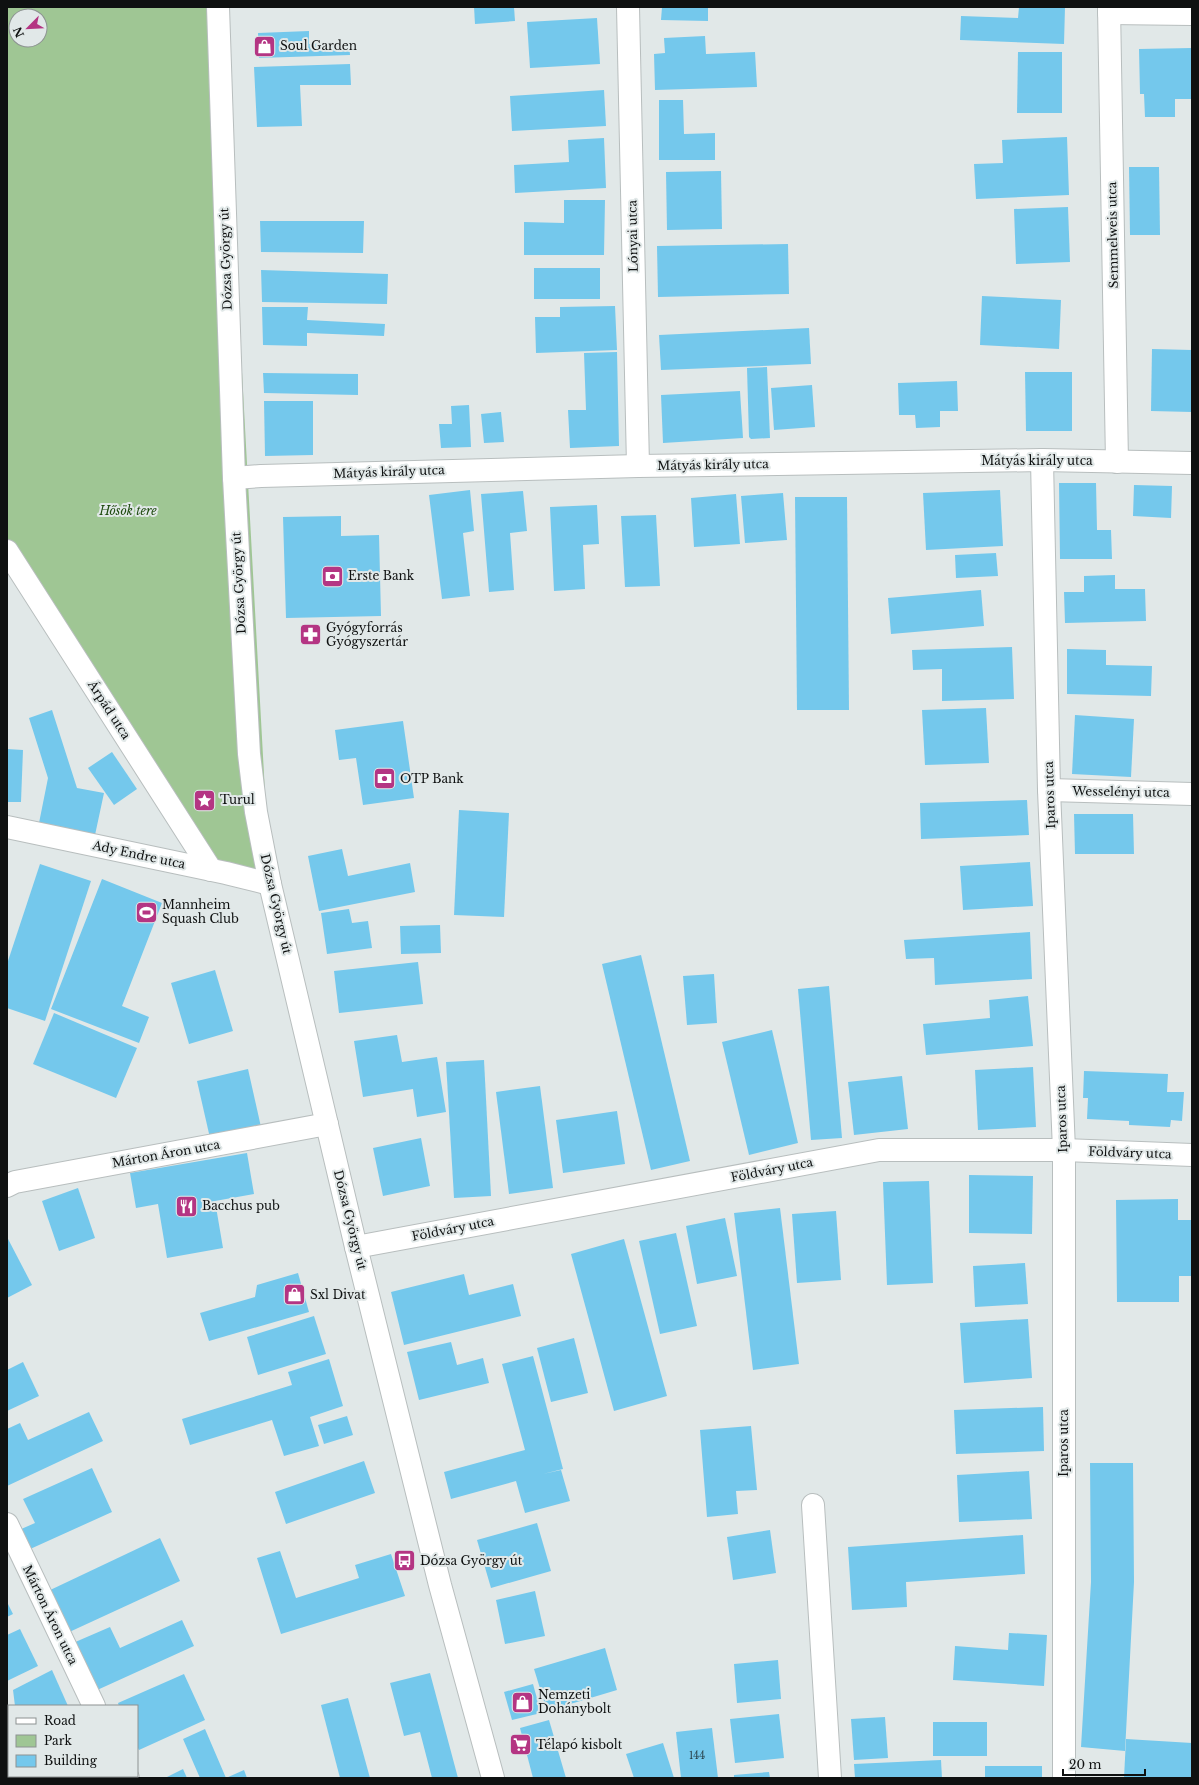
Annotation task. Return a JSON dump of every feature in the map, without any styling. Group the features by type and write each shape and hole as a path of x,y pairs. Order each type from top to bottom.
{"street":[{"name":"Dózsa György út","path":"218,7 234,478 249,754 256,812 270,884 356,1246 440,1585 493,1778"},
{"name":"Lónyai utca","path":"628,7 638,466"},
{"path":"1109,10 1192,14"},
{"name":"Semmelweis utca","path":"1109,10 1117,462"},
{"name":"Mátyás király utca","path":"234,478 638,466 1042,460 1192,463"},
{"name":"Iparos utca","path":"1042,460 1049,790 1064,1150 1064,1778"},
{"name":"Árpád utca","path":"7,551 211,870"},
{"name":"Wesselényi utca","path":"1049,790 1192,794"},
{"name":"Ady Endre utca","path":"7,827 270,884"},
{"name":"Márton Áron utca","path":"11,1184 327,1124"},
{"name":"Földváry utca","path":"356,1246 879,1150 1064,1150 1192,1155"},
{"path":"813,1505 830,1778"},
{"name":"Márton Áron utca","path":"7,1524 94,1705"}],"green space":[{"name":"Hősök tere","path":"7,7 222,7 270,884 226,873 7,551"}],"building":[{"path":"474,7 514,7 515,21 475,24"},
{"path":"662,7 708,7 708,21 661,20"},
{"path":"1019,7 1065,7 1064,44 960,40 961,16 1018,18"},
{"path":"597,18 600,64 530,68 527,22"},
{"path":"309,31 309,44 349,43 350,55 259,58 258,33"},
{"path":"705,36 706,54 755,52 757,87 655,90 654,54 665,53 664,38"},
{"path":"1192,48 1192,99 1175,99 1175,117 1145,117 1144,94 1140,94 1139,49"},
{"path":"1018,52 1062,52 1062,113 1017,113"},
{"path":"350,64 351,85 300,85 302,126 257,127 254,67"},
{"path":"604,90 606,126 512,131 510,96"},
{"path":"659,100 683,100 684,134 715,133 715,160 659,160"},
{"path":"1067,137 1069,195 976,199 974,164 1003,163 1002,140"},
{"path":"604,138 606,188 515,193 514,165 569,162 568,140"},
{"path":"1129,167 1159,167 1160,235 1130,235"},
{"path":"721,171 722,229 667,230 666,172"},
{"path":"564,200 605,200 604,255 524,255 524,222 564,223"},
{"path":"1068,207 1070,262 1016,264 1014,209"},
{"path":"260,221 364,221 363,253 261,252"},
{"path":"788,244 789,294 658,297 657,246"},
{"path":"534,268 600,268 600,299 534,299"},
{"path":"261,270 388,274 387,304 262,302"},
{"path":"982,296 1061,300 1059,349 980,345"},
{"path":"615,306 617,350 536,353 535,317 560,317 560,307"},
{"path":"262,307 308,307 307,320 385,324 384,336 307,333 307,346 263,345"},
{"path":"809,328 811,364 661,370 659,335"},
{"path":"1152,349 1192,350 1192,412 1151,411"},
{"path":"617,352 619,446 570,448 568,410 586,410 584,353"},
{"path":"767,367 770,438 751,439 749,437 747,368"},
{"path":"1025,372 1072,372 1072,431 1026,431"},
{"path":"263,373 358,374 358,395 264,393"},
{"path":"957,381 958,411 940,411 940,427 916,428 915,415 899,415 898,383"},
{"path":"812,385 815,427 774,430 771,388"},
{"path":"740,391 743,438 663,443 661,395"},
{"path":"264,401 313,401 313,455 265,456"},
{"path":"469,405 471,447 441,448 439,424 452,424 451,406"},
{"path":"501,412 504,442 484,443 481,414"},
{"path":"1059,483 1096,483 1097,530 1111,530 1112,559 1060,559"},
{"path":"1134,485 1172,486 1171,518 1133,516"},
{"path":"470,490 474,531 463,533 470,596 442,599 429,495"},
{"path":"1000,490 1003,546 926,550 923,493"},
{"path":"523,491 527,531 510,533 514,590 489,592 481,494"},
{"path":"783,493 787,540 745,543 741,496"},
{"path":"736,494 740,544 694,547 691,498"},
{"path":"795,497 847,497 849,710 797,710"},
{"path":"597,505 599,544 583,545 585,589 554,591 550,507"},
{"path":"656,515 660,586 625,587 621,516"},
{"name":"Erste Bank","path":"341,516 341,536 379,535 381,616 286,618 283,517"},
{"path":"996,553 998,576 956,578 955,555"},
{"path":"1115,575 1115,589 1145,589 1146,621 1065,623 1064,592 1084,592 1084,576"},
{"path":"981,590 984,626 891,634 888,598"},
{"path":"1012,647 1014,699 942,701 942,669 913,670 912,650"},
{"path":"1067,649 1106,650 1106,665 1152,666 1151,696 1067,694"},
{"path":"986,708 989,763 925,765 922,710"},
{"path":"52,710 77,788 104,793 95,835 39,823 48,778 29,718"},
{"path":"1075,715 1134,719 1131,777 1072,774"},
{"name":"OTP Bank","path":"403,721 414,798 363,805 356,758 339,760 335,730"},
{"path":"7,749 23,750 21,802 7,802"},
{"path":"112,752 137,789 114,805 88,768"},
{"path":"1027,800 1029,835 921,839 920,803"},
{"path":"459,810 509,813 504,917 454,915"},
{"path":"1074,814 1133,814 1134,854 1075,854"},
{"path":"342,849 348,876 410,863 415,892 319,911 308,856"},
{"path":"1030,862 1033,906 963,910 960,866"},
{"path":"40,864 91,881 45,1021 7,1008 7,964"},
{"path":"102,879 162,903 122,1006 149,1017 139,1043 51,1009"},
{"path":"349,909 352,923 368,921 372,948 327,954 321,913"},
{"path":"440,925 441,953 401,954 400,926"},
{"path":"1030,932 1032,979 935,985 934,958 906,959 904,940"},
{"path":"641,955 690,1161 651,1170 602,964"},
{"path":"418,962 423,1004 339,1013 334,971"},
{"path":"215,970 233,1031 189,1044 171,983"},
{"path":"714,974 717,1023 687,1025 683,976"},
{"path":"829,986 842,1138 811,1140 798,989"},
{"path":"1028,996 1033,1046 926,1055 923,1024 990,1018 989,1000"},
{"path":"54,1013 137,1048 116,1098 33,1064"},
{"path":"772,1030 798,1143 749,1155 722,1042"},
{"path":"397,1035 402,1062 437,1057 446,1112 417,1117 413,1089 363,1097 354,1041"},
{"path":"484,1060 491,1196 454,1198 446,1062"},
{"path":"1033,1067 1036,1127 978,1130 975,1070"},
{"path":"248,1069 261,1127 210,1138 197,1081"},
{"path":"1084,1071 1168,1074 1167,1092 1184,1092 1182,1121 1171,1120 1170,1127 1129,1125 1129,1121 1087,1119 1088,1098 1083,1098"},
{"path":"902,1076 908,1129 854,1135 848,1082"},
{"path":"540,1086 553,1188 509,1194 496,1092"},
{"path":"617,1111 625,1164 563,1173 556,1120"},
{"path":"421,1138 430,1186 383,1196 373,1148"},
{"name":"Bacchus pub","path":"247,1153 254,1194 215,1201 223,1248 167,1258 158,1204 136,1208 130,1173"},
{"path":"969,1175 1033,1176 1032,1234 969,1233"},
{"path":"929,1181 933,1283 887,1285 883,1182"},
{"path":"78,1188 95,1238 59,1251 42,1201"},
{"path":"1178,1199 1178,1220 1192,1220 1192,1276 1179,1276 1179,1302 1117,1302 1116,1200"},
{"path":"780,1208 799,1364 753,1370 734,1213"},
{"path":"836,1211 841,1280 797,1283 792,1214"},
{"path":"725,1218 737,1276 697,1284 686,1226"},
{"path":"676,1233 697,1326 660,1334 639,1241"},
{"path":"7,1237 32,1285 7,1298"},
{"path":"624,1239 667,1396 614,1411 571,1254"},
{"path":"1025,1263 1028,1304 975,1307 973,1266"},
{"path":"298,1273 309,1312 209,1341 200,1313 255,1297 257,1285"},
{"path":"464,1274 469,1295 513,1284 521,1316 404,1345 391,1292"},
{"path":"314,1316 326,1354 258,1375 247,1337"},
{"path":"1028,1319 1032,1378 964,1383 960,1323"},
{"path":"574,1338 588,1393 551,1402 537,1348"},
{"path":"451,1342 457,1365 483,1358 489,1383 419,1400 407,1352"},
{"path":"533,1356 563,1469 543,1474 561,1470 570,1501 525,1513 516,1481 451,1499 444,1472 525,1450 502,1364"},
{"path":"329,1359 343,1406 310,1417 319,1446 284,1456 272,1420 190,1445 182,1419 292,1385 288,1372"},
{"path":"23,1362 39,1396 7,1411 7,1370"},
{"path":"1043,1407 1044,1451 956,1454 954,1410"},
{"path":"89,1412 103,1441 7,1486 7,1429 20,1423 28,1440"},
{"path":"347,1416 353,1435 324,1444 318,1425"},
{"path":"751,1426 757,1490 736,1491 738,1514 707,1517 700,1430"},
{"path":"364,1461 375,1493 286,1524 275,1492"},
{"path":"1090,1463 1133,1463 1134,1582 1125,1751 1081,1747 1091,1582"},
{"path":"92,1468 112,1512 28,1550 19,1530 35,1523 23,1499"},
{"path":"1029,1471 1032,1519 959,1522 957,1475"},
{"path":"537,1523 551,1571 491,1588 477,1540"},
{"path":"770,1530 776,1573 733,1580 727,1537"},
{"path":"1023,1535 1025,1574 906,1582 907,1607 852,1610 848,1547"},
{"path":"160,1538 180,1581 65,1634 46,1592"},
{"path":"280,1551 296,1598 359,1578 355,1565 391,1554 405,1596 281,1634 257,1558"},
{"path":"535,1591 545,1636 505,1644 496,1600"},
{"path":"7,1602 13,1614 7,1617"},
{"path":"182,1620 194,1646 95,1691 73,1643 110,1627 120,1648"},
{"path":"20,1629 38,1666 7,1681 7,1635"},
{"path":"1009,1633 1047,1635 1044,1686 953,1680 955,1646 1008,1650"},
{"path":"605,1648 617,1690 547,1711 534,1669"},
{"path":"778,1660 781,1699 737,1703 734,1664"},
{"path":"52,1670 68,1705 15,1705 13,1690"},
{"path":"430,1673 458,1778 432,1778 420,1732 404,1736 390,1683"},
{"path":"184,1674 205,1720 139,1750 138,1705 119,1705 118,1703"},
{"name":"Nemzeti Dohánybolt","path":"533,1684 541,1713 512,1720 504,1692"},
{"path":"348,1698 370,1778 340,1778 321,1705"},
{"path":"7,1714 8,1714 7,1743"},
{"path":"779,1714 784,1758 735,1763 730,1719"},
{"path":"885,1717 888,1758 854,1760 851,1719"},
{"path":"549,1720 566,1778 533,1778 520,1728"},
{"path":"933,1722 987,1722 987,1756 933,1756"},
{"path":"712,1728 718,1778 681,1778 676,1732"},
{"path":"205,1729 226,1778 200,1778 183,1739"},
{"path":"1126,1739 1192,1743 1192,1778 1124,1778"},
{"path":"663,1743 674,1778 634,1778 626,1754"},
{"path":"941,1760 942,1778 855,1778 854,1764"},
{"path":"985,1766 1042,1766 1042,1778 985,1778"},
{"path":"183,1769 187,1778 165,1778"},
{"path":"244,1770 247,1778 226,1778"},
{"path":"769,1772 770,1778 734,1778 734,1775"},
{"path":"34,1777 99,1777 99,1778 32,1778"}],"place":[{"name":"Soul Garden","path":"264,46"},
{"name":"Erste Bank","path":"333,576"},
{"name":"Gyógyforrás Gyógyszertár","path":"310,635"},
{"name":"OTP Bank","path":"385,779"},
{"name":"Turul","path":"205,800"},
{"name":"Mannheim Squash Club","path":"146,912"},
{"name":"Bacchus pub","path":"187,1206"},
{"name":"Sxl Divat","path":"294,1295"},
{"name":"Dózsa György út","path":"404,1561"},
{"name":"Nemzeti Dohánybolt","path":"522,1702"},
{"name":"Télapó kisbolt","path":"521,1745"}]}
